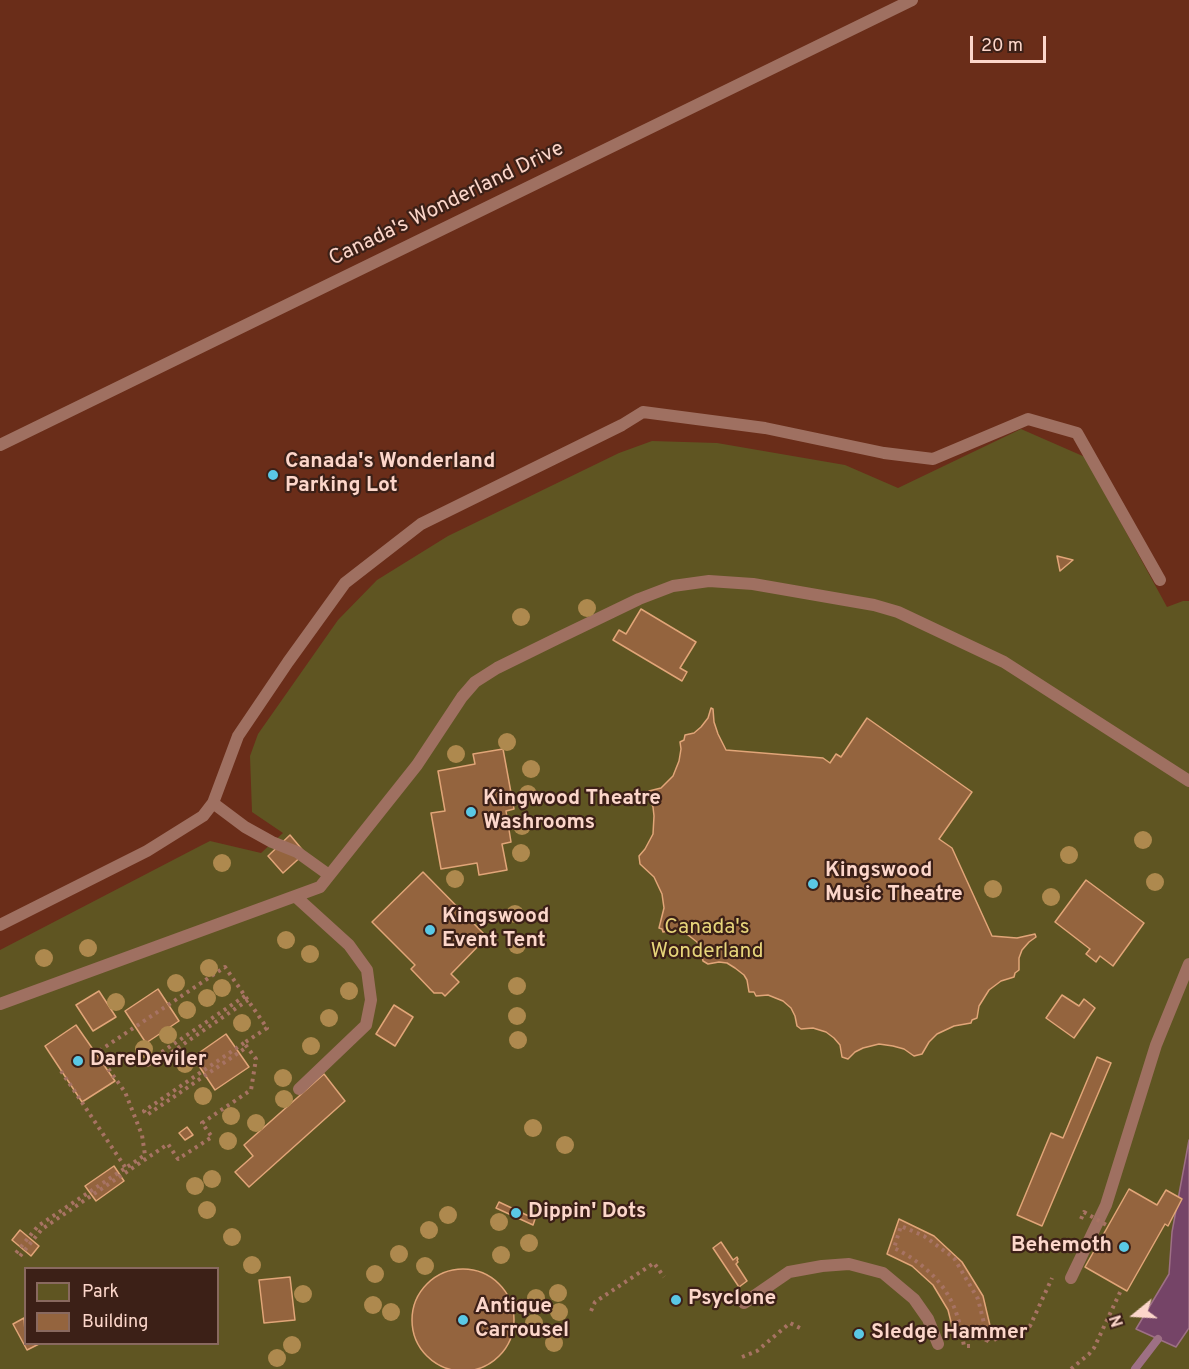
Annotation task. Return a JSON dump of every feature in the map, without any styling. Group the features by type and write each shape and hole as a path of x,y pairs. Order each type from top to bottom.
{"lane":[{"name":"Canada's Wonderland Drive","path":"0,445 912,0"},
{"path":"0,925 147,851 204,816 213,803 238,736 345,583 421,524 612,430 643,411 765,428 884,453 933,459 1028,419 1077,433 1160,580"},
{"path":"0,1004 320,887 417,765 462,697 475,682 497,668 648,595 673,586 709,581 753,584 874,605 898,612 1004,662 1189,781"},
{"path":"213,803 245,827 272,843 297,852 329,875"},
{"path":"295,896 349,945 367,970 371,1000 366,1025 299,1089"},
{"path":"1071,1278 1106,1205 1156,1045 1189,964"},
{"path":"744,1303 789,1272 849,1264 883,1273 914,1299 928,1319 938,1344"}],"path":[{"path":"246,1045 144,1111 147,1115 246,1045 267,1028 225,966 97,1053 125,1092 142,1135 144,1155 38,1226 18,1255 42,1229 168,1144 178,1159 212,1137 202,1123 251,1089 256,1059 246,1045"},
{"path":"247,998 150,1066 147,1062 247,998"},
{"path":"62,1071 125,1167"},
{"path":"1081,1219 1084,1212 1108,1226"},
{"path":"970,1346 964,1347 958,1317 949,1296 930,1272 894,1248 901,1226 924,1236 954,1258 978,1299 986,1336 991,1341 1030,1326 1054,1274"},
{"path":"591,1311 595,1302 654,1263 664,1277"},
{"path":"1071,1369 1094,1348 1122,1288"},
{"path":"741,1357 757,1351 790,1323 800,1328"},
{"path":"985,1344 988,1338"}],"green space":[{"name":"Canada's Wonderland","path":"1021,429 1085,457 1167,607 1189,601 1189,1369 0,1369 0,950 210,841 261,853 283,833 252,812 250,756 258,734 338,620 377,580 448,536 619,453 652,441 717,443 845,465 898,488"}],"shaded area":[{"path":"1189,1140 1189,1328 1176,1347 1136,1329 1169,1274 1172,1232"}],"building":[{"path":"1057,556 1073,560 1060,571"},
{"path":"641,609 696,642 680,668 687,672 682,681 613,640 619,630 626,634"},
{"name":"Kingswood Music Theatre","path":"711,708 718,734 726,750 823,758 830,763 836,754 841,757 867,718 972,792 939,839 952,848 992,936 1017,938 1035,934 1036,937 1022,950 1019,970 1014,977 1001,981 989,990 979,1006 977,1018 971,1023 954,1026 937,1034 922,1054 914,1056 904,1049 879,1044 863,1048 848,1059 842,1057 840,1045 826,1032 813,1028 801,1029 797,1026 791,1008 783,1001 768,995 756,996 754,992 749,992 747,980 735,968 727,963 708,964 703,961 697,942 688,935 674,930 663,932 659,928 664,908 662,894 654,877 640,864 639,856 653,834 654,816 648,796 649,791 661,788 673,776 679,761 680,742 684,740 685,735 694,733 701,727 708,718"},
{"name":"Kingwood Theatre Washrooms","path":"503,749 514,809 506,811 511,842 502,844 507,870 479,875 477,863 441,869 431,813 445,811 438,771 475,764 473,754"},
{"path":"290,835 305,853 283,873 268,856"},
{"name":"Kingswood Event Tent","path":"423,872 487,937 451,974 459,982 445,996 442,993 434,993 411,969 415,965 372,922"},
{"path":"1086,880 1144,923 1113,966 1100,956 1096,962 1086,954 1090,949 1055,922"},
{"path":"158,989 179,1021 146,1043 125,1011"},
{"path":"99,991 116,1017 93,1031 76,1005"},
{"path":"1062,995 1079,1006 1084,999 1095,1008 1074,1038 1046,1018"},
{"path":"394,1005 413,1017 395,1046 376,1034"},
{"name":"DareDeviler","path":"76,1025 115,1081 82,1102 45,1046"},
{"path":"226,1034 249,1067 215,1090 193,1057"},
{"path":"1097,1057 1111,1063 1042,1226 1017,1215 1051,1133 1063,1138"},
{"path":"324,1074 345,1101 249,1187 235,1172 253,1156 244,1145"},
{"path":"187,1127 193,1135 185,1140 179,1133"},
{"path":"114,1166 124,1181 96,1201 85,1186"},
{"name":"Behemoth","path":"1129,1189 1157,1205 1166,1190 1182,1199 1168,1226 1165,1224 1127,1291 1085,1267"},
{"name":"Dippin' Dots","path":"499,1202 535,1219 533,1225 496,1208"},
{"path":"899,1219 934,1236 962,1262 983,1296 992,1334 955,1338 948,1310 933,1285 912,1266 887,1254"},
{"path":"20,1230 39,1246 31,1256 12,1240"},
{"path":"721,1242 733,1260 737,1257 736,1264 747,1281 739,1287 713,1248"},
{"name":"Antique Carrousel","path":"453,1270 473,1270 491,1278 505,1292 513,1310 513,1330 505,1348 491,1362 473,1370 453,1370 435,1362 421,1348 413,1330 413,1310 421,1292 435,1278"},
{"path":"290,1277 295,1320 264,1323 259,1280"},
{"path":"24,1318 24,1344 13,1324"},
{"path":"24,1345 37,1345 27,1350"}],"waterway":[{"path":"1135,1369 1158,1339"}],"place":[{"name":"Canada's Wonderland Parking Lot","path":"273,475"},
{"name":"Kingwood Theatre Washrooms","path":"471,812"},
{"name":"Kingswood Music Theatre","path":"813,884"},
{"name":"Kingswood Event Tent","path":"430,930"},
{"name":"DareDeviler","path":"78,1061"},
{"name":"Dippin' Dots","path":"516,1213"},
{"name":"Behemoth","path":"1124,1247"},
{"name":"Psyclone","path":"676,1300"},
{"name":"Antique Carrousel","path":"463,1320"},
{"name":"Sledge Hammer","path":"859,1334"}]}
